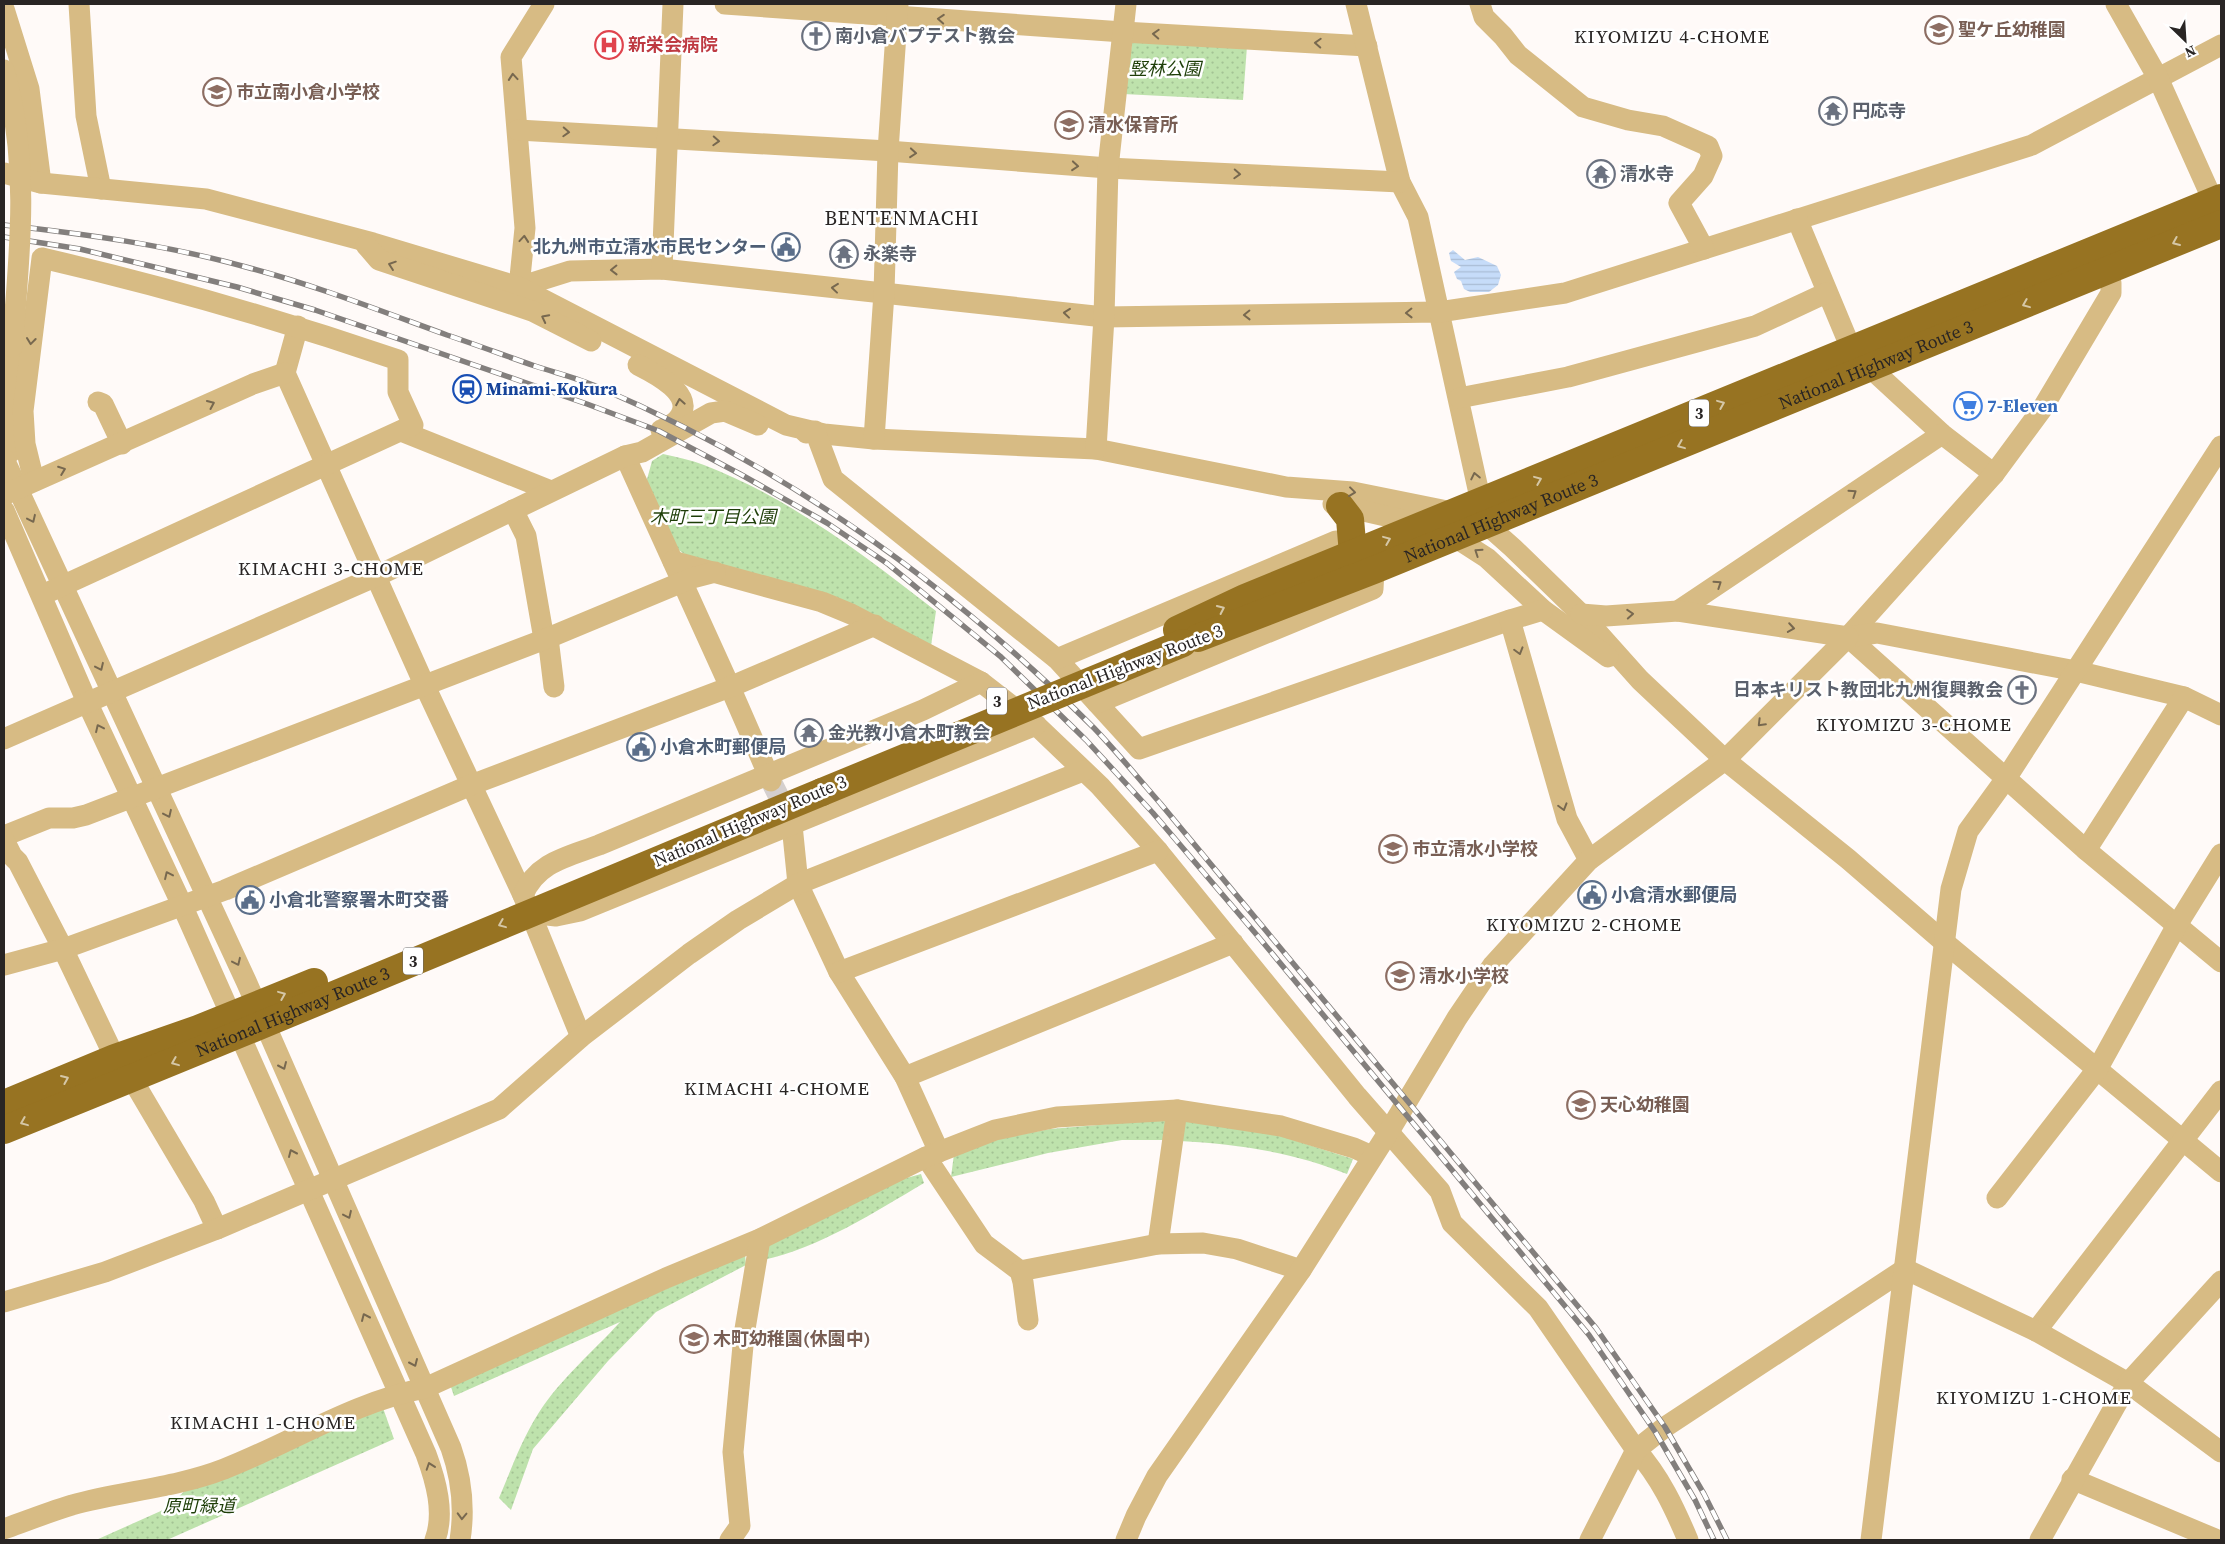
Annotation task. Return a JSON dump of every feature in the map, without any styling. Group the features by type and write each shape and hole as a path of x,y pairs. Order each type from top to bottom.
{"highway":[{"name":"National Highway Route 3","path":"1860,359 2106,271 2219,210"},
{"name":"National Highway Route 3","path":"4,1130 132,1079 235,1025 260,1014 1180,636 1245,598 1363,562 2219,210"},
{"path":"1340,506 1350,519 1363,562"},
{"name":"National Highway Route 3","path":"1363,562 1425,524 1455,525"},
{"name":"National Highway Route 3","path":"4,1104 115,1058 235,1025"}],"street":[{"path":"79,4 86,116 101,189"},
{"path":"520,287 525,228 511,57 544,4"},
{"path":"662,269 673,4"},
{"path":"725,4 898,10 1123,32 1367,46"},
{"path":"1096,449 1104,317 1108,168 1126,4"},
{"path":"1356,4 1400,182 1418,217 1458,398 1513,548 1572,619"},
{"path":"1480,4 1484,17 1518,55 1583,107 1628,120 1663,126 1708,146 1712,156 1703,176 1679,203 1704,249"},
{"path":"2116,4 2158,78 2219,210"},
{"path":"4,9 29,89 41,183"},
{"path":"874,440 884,293 888,151 898,10"},
{"path":"520,287 570,271 662,269 1104,317 1438,312 1565,293 2032,145 2221,45"},
{"path":"4,70 15,117 21,159 19,262 7,400 11,454 19,488"},
{"path":"518,130 888,151 1108,168 1400,182"},
{"path":"4,173 41,183 206,200 362,240 520,287 786,425 874,440 1096,449 1286,487 1353,492 1455,525 1487,558 1543,610 1572,619 1678,611 1848,637 1877,633 2076,671 2184,697 2221,716"},
{"path":"1797,219 1826,293 1860,359 1942,434 1994,474"},
{"path":"362,240 379,260 532,311 657,374 668,382 680,398 682,408 679,418 636,445 624,456"},
{"path":"19,488 24,444 23,410 42,258 197,296 298,326 398,360 398,392 413,426 42,596"},
{"path":"1126,1540 1157,1476 1300,1270 1388,1133 1457,1018 1493,965 1589,860 1725,760 1848,637 1994,474 2042,409 2111,293 2111,283 2106,271"},
{"path":"1458,398 1568,377 1755,326 1826,293"},
{"path":"4,312 34,313"},
{"path":"298,326 285,373 424,684 526,904 581,1036"},
{"path":"19,488 122,444 253,384 285,373"},
{"path":"98,402 104,404 122,444"},
{"path":"4,739 377,576 624,456 642,452 704,415 726,411 775,433 798,436 815,431"},
{"path":"401,431 551,491"},
{"path":"815,431 832,479 1057,658 1139,749 1543,610"},
{"path":"1678,611 1942,434"},
{"path":"1871,1540 1951,889 1968,831 2005,780 2221,446"},
{"path":"624,456 770,778"},
{"path":"4,459 260,1014 451,1448 459,1475 463,1504 460,1540 437,1536 437,1492 433,1473 182,906 87,702 42,596 12,550 4,510"},
{"path":"1286,487 1340,506 1425,524"},
{"path":"1499,507 1517,514 1509,528 1513,548"},
{"path":"1499,507 1487,532 1491,541 1572,619 1725,760 1848,859 1944,942 2221,1172"},
{"path":"513,510 526,536 554,687"},
{"path":"1057,658 1336,541 1363,562 1373,589 1097,703"},
{"path":"673,561 822,602 875,625 980,682 1036,725 1100,786 1158,851 1388,1133 1440,1191 1452,1223 1538,1308 1636,1450 1653,1469 1672,1503 1688,1540"},
{"path":"115,1058 63,948 11,865 12,856 4,838 49,818 86,816 156,787 546,639 682,581 718,572"},
{"path":"1510,620 1567,818 1589,860"},
{"path":"4,965 63,948 207,897 471,785 730,687 875,625"},
{"path":"1848,637 2005,780 2221,962"},
{"path":"526,904 530,879 555,861 770,778 923,710 980,682"},
{"path":"2086,850 2184,697"},
{"path":"526,904 556,916 580,911 790,820 1036,725"},
{"path":"4,1302 105,1272 217,1229 308,1188 498,1109 581,1036 689,954 738,920 798,884 1083,771"},
{"path":"790,820 798,884 839,972 905,1077 933,1155 984,1244 1020,1271 1028,1320"},
{"path":"839,972 1158,851"},
{"path":"1997,1198 2098,1068 2176,925 2221,854"},
{"path":"905,1077 1233,943"},
{"path":"132,1079 204,1201 217,1229"},
{"path":"2036,1331 2221,1091"},
{"path":"4,1529 72,1505 185,1481 217,1471 328,1420 399,1393 425,1388 666,1278 760,1238 933,1155 995,1130 1057,1117 1177,1110 1282,1126 1354,1148 1372,1156"},
{"path":"1158,1244 1177,1110"},
{"path":"730,1540 740,1526 732,1452 744,1335 760,1238"},
{"path":"1020,1271 1158,1244 1203,1242 1237,1248 1300,1270"},
{"path":"1905,1269 2036,1331 2128,1383 2221,1452"},
{"path":"1590,1540 1636,1450 1665,1427 1905,1269"},
{"path":"2040,1540 2072,1479 2128,1383 2221,1281"},
{"path":"2072,1479 2217,1536"}],"green space":[{"name":"竪林公園","path":"1133,39 1247,46 1243,100 1123,94"},
{"name":"木町三丁目公園","path":"663,454 699,463 736,478 796,511 854,549 936,611 931,646 686,555 677,549 646,483 652,461"},
{"path":"1169,1119 1166,1140 1122,1140 1048,1153 951,1177 954,1154 1002,1138 1050,1129"},
{"path":"1184,1120 1265,1131 1353,1159 1347,1174 1327,1166 1265,1150 1223,1144 1180,1141"},
{"path":"921,1174 924,1183 846,1228 805,1247 763,1260 766,1243 892,1182"},
{"path":"745,1254 746,1265 656,1312 608,1361 533,1449 511,1510 499,1498 532,1424 556,1389 620,1322 454,1396 450,1384"},
{"name":"原町緑道","path":"383,1408 394,1439 167,1540 96,1540 163,1510 185,1491"}],"water":[{"path":"1453,250 1465,260 1478,257 1497,266 1501,275 1498,285 1489,292 1470,292 1464,289 1454,272 1461,267 1451,261 1449,253"}],"tunnel":[{"path":"771,781 788,815"}],"railway":[{"path":"4,225 126,241 186,252 246,267 323,290 524,362 575,378 668,419 735,454 800,492 863,534 923,578 982,625 1039,675 1094,728 1160,803 1596,1328 1665,1427 1704,1494 1727,1540"},
{"path":"4,237 80,249 237,287 315,310 587,404 659,431 740,474 827,523 888,564 1000,656 1086,740 1153,813 1256,934 1589,1335 1656,1433 1695,1500 1714,1540"}],"place":[{"name":"聖ケ丘幼稚園","path":"1939,30"},
{"name":"南小倉バプテスト教会","path":"816,36"},
{"name":"新栄会病院","path":"609,45"},
{"name":"市立南小倉小学校","path":"217,92"},
{"name":"円応寺","path":"1833,111"},
{"name":"清水保育所","path":"1069,125"},
{"name":"清水寺","path":"1601,174"},
{"name":"北九州市立清水市民センター","path":"786,247"},
{"name":"永楽寺","path":"844,254"},
{"name":"Minami-Kokura","path":"467,389"},
{"name":"7-Eleven","path":"1968,406"},
{"name":"日本キリスト教団北九州復興教会","path":"2022,690"},
{"name":"金光教小倉木町教会","path":"809,733"},
{"name":"小倉木町郵便局","path":"641,747"},
{"name":"市立清水小学校","path":"1393,849"},
{"name":"小倉清水郵便局","path":"1592,895"},
{"name":"小倉北警察署木町交番","path":"250,900"},
{"name":"清水小学校","path":"1400,976"},
{"name":"天心幼稚園","path":"1581,1105"},
{"name":"木町幼稚園(休園中)","path":"694,1339"}],"district":[{"name":"KIYOMIZU 4-CHOME","path":"1672,36"},
{"name":"BENTENMACHI","path":"902,218"},
{"name":"KIMACHI 3-CHOME","path":"331,568"},
{"name":"KIYOMIZU 3-CHOME","path":"1914,724"},
{"name":"KIYOMIZU 2-CHOME","path":"1584,924"},
{"name":"KIMACHI 4-CHOME","path":"777,1088"},
{"name":"KIYOMIZU 1-CHOME","path":"2034,1397"},
{"name":"KIMACHI 1-CHOME","path":"263,1422"}]}
